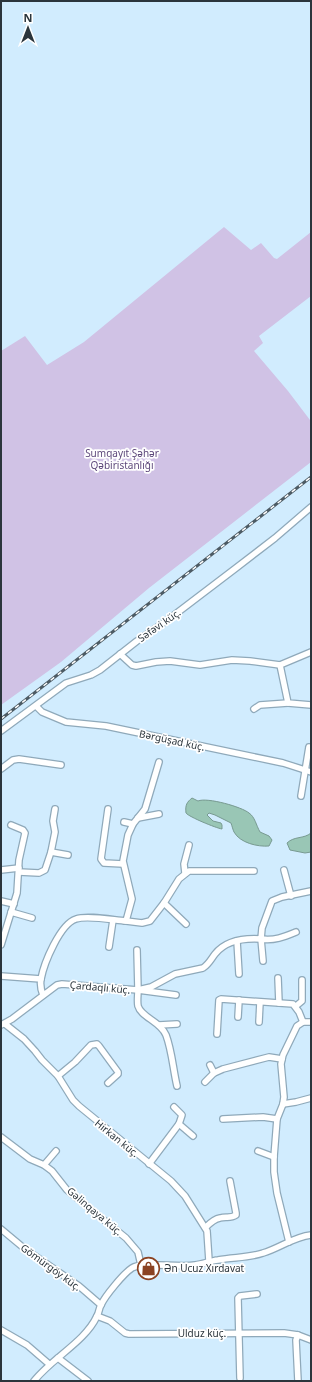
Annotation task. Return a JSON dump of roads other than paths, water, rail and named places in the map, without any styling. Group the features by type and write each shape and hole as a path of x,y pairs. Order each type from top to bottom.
{"street":[{"name":"Səfəvi küç.","path":"1,731 66,683 91,675 169,619 275,538 311,507"},
{"path":"120,654 136,666 170,661 200,665 232,660 280,665 311,652"},
{"path":"280,665 288,703"},
{"path":"254,709 260,705 288,703 311,705"},
{"name":"Bərgüşad küç.","path":"36,706 42,712 66,722 106,726 283,764 308,771"},
{"path":"301,796 308,771 310,747"},
{"path":"1,769 14,760 19,759 61,765"},
{"path":"126,921 132,899 123,864 123,856 128,835 133,824 145,809 159,762"},
{"path":"1,870 42,872 45,870 51,852 55,832 53,821 56,809"},
{"path":"108,809 101,859 104,863 123,864"},
{"path":"138,818 159,814"},
{"path":"124,822 133,824"},
{"path":"1,945 17,893 25,833 23,830 11,825"},
{"path":"185,873 184,864 189,845"},
{"path":"51,852 68,855"},
{"path":"284,870 291,896"},
{"path":"43,995 41,979 54,942 71,921 85,918 147,923 164,903 179,880 189,871 254,871"},
{"path":"263,961 261,939 262,928 272,901 282,897 311,891"},
{"path":"1,901 14,904"},
{"path":"164,903 186,924"},
{"path":"11,912 32,918"},
{"path":"109,947 113,920"},
{"name":"Çardaqlı küç.","path":"3,1025 57,985 62,984 138,990 151,987 175,974 203,968 221,947 228,943 261,939 273,940 296,932"},
{"path":"237,941 239,974"},
{"path":"137,950 139,1008 159,1025 165,1034 170,1047 177,1086"},
{"path":"1,976 41,979"},
{"path":"278,978 279,1003"},
{"path":"296,1006 302,1001 302,980"},
{"path":"138,990 176,996"},
{"path":"217,1034 219,1000 221,999 293,1004 296,1006 303,1022"},
{"path":"238,1017 239,1000"},
{"path":"260,1002 260,1022"},
{"path":"289,1242 277,1193 274,1172 277,1119 283,1104 284,1088 281,1064 294,1030 303,1022 311,1022"},
{"path":"159,1025 177,1024"},
{"name":"Hirkan küç.","path":"3,1025 24,1039 58,1076 78,1106 178,1189 206,1227 210,1261"},
{"path":"58,1076 75,1062 91,1045 97,1044 118,1072 118,1074 108,1083"},
{"path":"205,1082 214,1073 223,1069 273,1057 282,1059"},
{"path":"210,1065 214,1073"},
{"path":"283,1104 311,1098"},
{"path":"149,1164 179,1124 182,1115 174,1107"},
{"path":"223,1119 263,1117 277,1119"},
{"path":"179,1124 193,1136"},
{"name":"Gəlinqaya küç.","path":"1,1137 30,1159 44,1165 52,1171 72,1195 126,1238 138,1252 141,1265"},
{"path":"44,1165 56,1151"},
{"path":"258,1152 274,1157"},
{"path":"206,1227 216,1219 223,1217 230,1218 236,1215 230,1181"},
{"name":"Gömürgöy küç.","path":"1,1229 25,1249 79,1286 101,1305"},
{"path":"34,1381 49,1364 58,1358 83,1334 97,1316 108,1293 128,1271 137,1265 196,1265 210,1261 262,1254 272,1251 302,1236 311,1235"},
{"path":"240,1378 238,1296 257,1294"},
{"name":"Ulduz küç.","path":"97,1316 110,1321 129,1334 284,1333 298,1335 311,1340"},
{"path":"1,1330 27,1345 49,1364"},
{"path":"298,1335 296,1340 298,1381"},
{"path":"58,1358 88,1381"}],"railway":[{"path":"1,719 311,477"}],"place":[{"name":"Ən Ucuz Xırdavat","path":"148,1268"}],"park label":[{"name":"Sumqayıt Şəhər Qəbiristanlığı","path":"122,458"}]}
